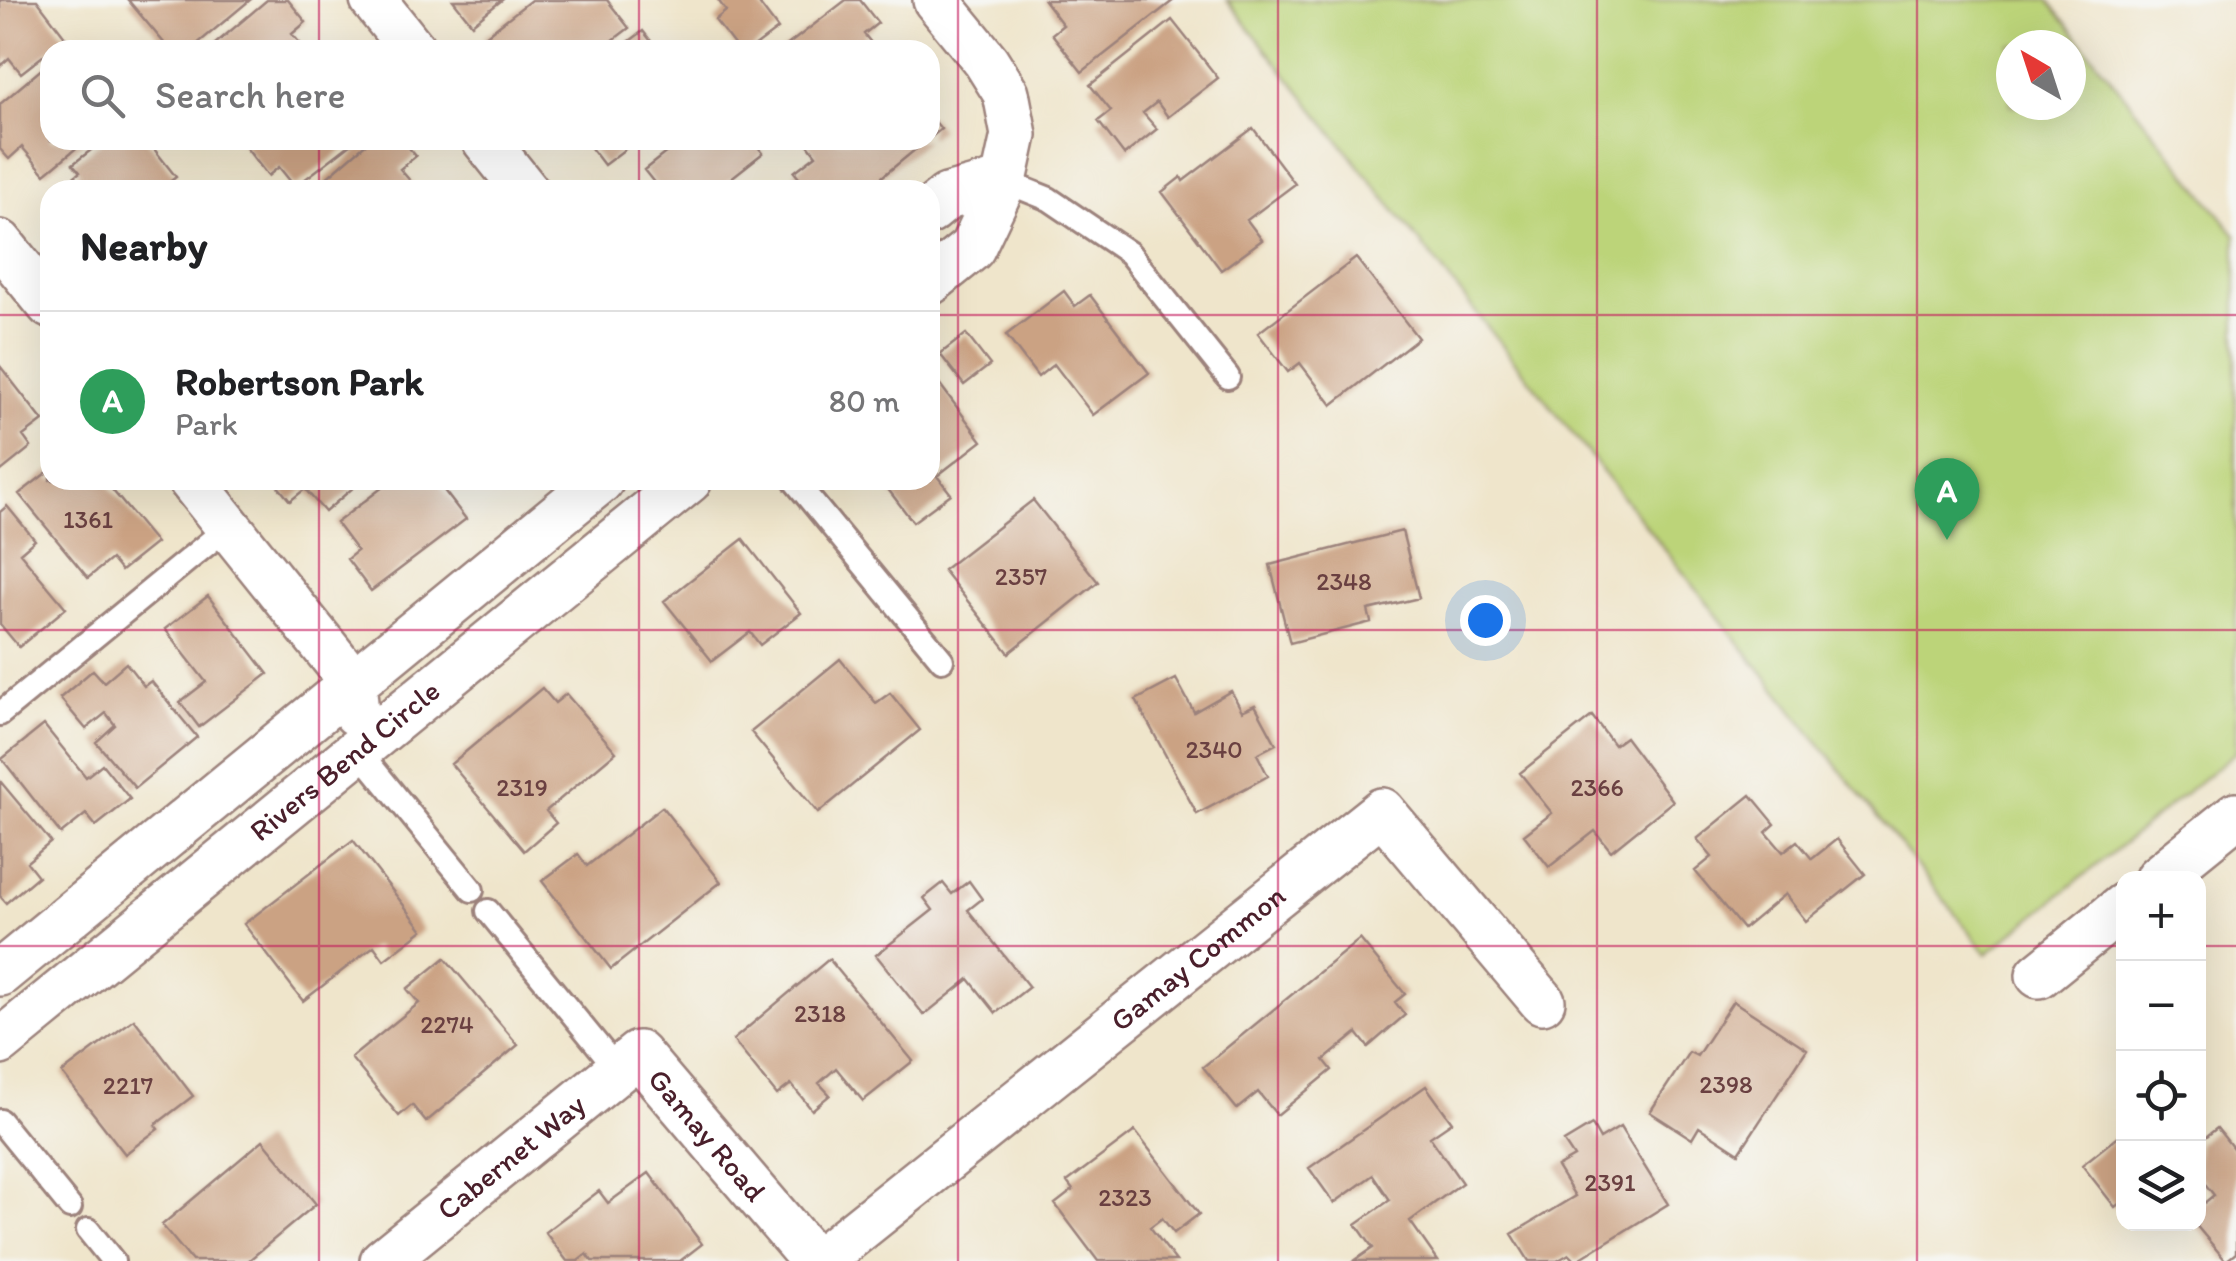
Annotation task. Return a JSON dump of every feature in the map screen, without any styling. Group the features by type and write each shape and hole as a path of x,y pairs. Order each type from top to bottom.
{"street":[{"path":"373,0 405,40"},
{"path":"936,0 986,61 1006,93 1014,134 1004,182 972,248 940,274"},
{"path":"493,150 517,180"},
{"path":"940,203 947,197 1004,182"},
{"path":"6,263 40,295"},
{"path":"198,490 354,682 358,750"},
{"name":"Rivers Bend Circle","path":"0,972 589,490"},
{"name":"Rivers Bend Circle","path":"0,1042 676,490"},
{"name":"Gamay Common","path":"816,1261 1382,811 1542,1002"},
{"path":"2167,871 2236,815"},
{"path":"2039,974 2116,912"},
{"name":"Cabernet Way","path":"384,1261 628,1062"},
{"name":"Gamay Road","path":"628,1062 816,1261"}],"lane":[{"path":"1004,182 1049,199 1128,253 1228,377"},
{"path":"802,490 942,660"},
{"path":"0,714 228,527"},
{"path":"358,750 472,890"},
{"path":"488,911 628,1062"},
{"path":"0,1121 70,1208"},
{"path":"88,1230 113,1261"}],"green space":[{"path":"1227,0 2048,0 2072,30 1996,30 1996,120 2086,120 2086,48 2236,235 2236,752 1987,954"}],"building":[{"path":"0,0 37,0 66,38 40,40 40,58 21,73 9,58 0,66"},
{"path":"128,0 250,0 202,40 162,40"},
{"path":"267,0 288,0 306,22 292,34 297,40 220,40"},
{"path":"453,0 502,0 472,24"},
{"path":"531,0 607,0 629,28 613,40 484,37"},
{"path":"718,0 766,0 760,5 778,29 763,40 730,40 715,20 726,11"},
{"path":"846,0 860,0 878,23 864,34 869,40 794,40"},
{"path":"1044,0 1174,0 1082,72 1052,34 1063,25"},
{"path":"1172,20 1218,78 1168,117 1157,102 1143,113 1157,129 1124,155 1098,121 1111,111 1090,85"},
{"path":"643,31 650,40 631,40"},
{"path":"40,70 40,150 74,150 45,174 22,147 9,159 0,149 0,104"},
{"path":"1253,128 1295,184 1247,220 1262,240 1221,270 1162,192 1181,177 1183,181"},
{"path":"91,150 155,150 176,177 70,180 80,172 73,164"},
{"path":"248,150 343,150 304,180 289,180 279,167 268,176"},
{"path":"359,150 411,150 416,156 400,169 409,180 324,180"},
{"path":"593,150 624,150 604,165"},
{"path":"669,150 763,153 729,180 652,180 644,170"},
{"path":"812,150 915,150 878,180 801,180 794,172 816,155"},
{"path":"1356,258 1418,338 1332,405 1300,363 1288,372 1258,333"},
{"path":"1064,291 1075,306 1090,295 1149,373 1093,415 1054,364 1038,377 1006,335"},
{"path":"966,334 990,365 964,385 940,354"},
{"path":"0,366 40,417 40,423 23,436 31,447 0,472"},
{"path":"940,384 982,441 940,474"},
{"path":"40,478 40,490 112,490 156,543 121,571 111,559 88,578 19,494"},
{"path":"940,480 951,494 913,522 889,490 940,490"},
{"path":"281,490 304,490 290,501"},
{"path":"306,490 350,490 325,512"},
{"path":"379,490 444,490 466,519 371,591 347,559 357,551 336,523"},
{"path":"1033,500 1098,582 1009,653 943,570"},
{"path":"7,506 35,540 20,553 66,608 19,647 0,624 0,512"},
{"path":"1402,531 1419,598 1368,610 1371,622 1290,643 1270,565"},
{"path":"743,539 801,613 760,645 750,632 712,661 664,601"},
{"path":"208,596 268,674 199,727 180,702 206,682 165,629"},
{"path":"840,659 876,703 890,693 920,730 818,813 751,732"},
{"path":"126,663 144,686 151,681 197,737 135,788 96,742 115,725 106,713 86,729 60,698 93,670 104,682"},
{"path":"1176,679 1194,712 1231,691 1242,711 1255,705 1276,744 1257,754 1268,776 1197,814 1136,700"},
{"path":"542,688 555,703 566,694 616,752 546,811 556,823 524,851 451,764"},
{"path":"1592,716 1614,745 1625,737 1673,801 1611,851 1595,831 1549,867 1524,835 1552,813 1520,773"},
{"path":"44,725 86,777 102,764 130,799 96,826 86,814 61,834 2,759"},
{"path":"0,781 51,842 27,862 38,876 6,903 0,896"},
{"path":"1751,795 1775,824 1766,832 1783,852 1797,841 1812,859 1837,839 1865,874 1806,921 1785,894 1743,929 1695,871 1712,857 1697,839"},
{"path":"662,807 721,882 611,969 542,881 578,854 587,866"},
{"path":"353,840 423,930 384,960 374,946 303,1001 244,924"},
{"path":"969,881 982,899 968,910 1029,987 996,1013 969,979 924,1015 876,955 933,910 924,898 943,883 952,894"},
{"path":"1360,939 1405,994 1395,1002 1405,1015 1368,1047 1357,1033 1324,1060 1332,1070 1277,1115 1258,1092 1237,1109 1203,1067"},
{"path":"445,958 518,1045 426,1122 412,1105 399,1116 351,1058 419,1003 407,989"},
{"path":"829,959 913,1061 863,1101 836,1068 819,1083 830,1095 812,1110 791,1084 777,1095 733,1040"},
{"path":"1733,1001 1807,1049 1739,1153 1699,1127 1692,1139 1650,1112 1689,1052 1697,1056"},
{"path":"134,1019 193,1096 125,1154 62,1073"},
{"path":"1426,1086 1452,1122 1430,1137 1462,1183 1410,1221 1438,1261 1354,1261 1373,1248 1356,1224 1390,1200 1373,1175 1334,1203 1309,1168"},
{"path":"1592,1125 1600,1139 1620,1127 1668,1204 1576,1261 1569,1254 1557,1261 1529,1261 1512,1234 1575,1196 1557,1167 1574,1157 1564,1142"},
{"path":"2217,1128 2236,1152 2236,1253 2226,1261 2201,1231 2206,1231 2206,1202 2214,1195 2206,1185 2206,1137"},
{"path":"1135,1131 1199,1214 1174,1233 1162,1218 1150,1227 1176,1261 1098,1261 1055,1204 1073,1190 1067,1182"},
{"path":"2116,1138 2116,1206 2115,1207 2082,1165"},
{"path":"263,1140 316,1204 248,1261 192,1261 162,1225"},
{"path":"649,1173 702,1244 680,1261 592,1261 587,1254 578,1261 567,1261 545,1232 599,1191 608,1203"}],"place":[{"name":"Robertson Park","path":"1947,540"}]}
